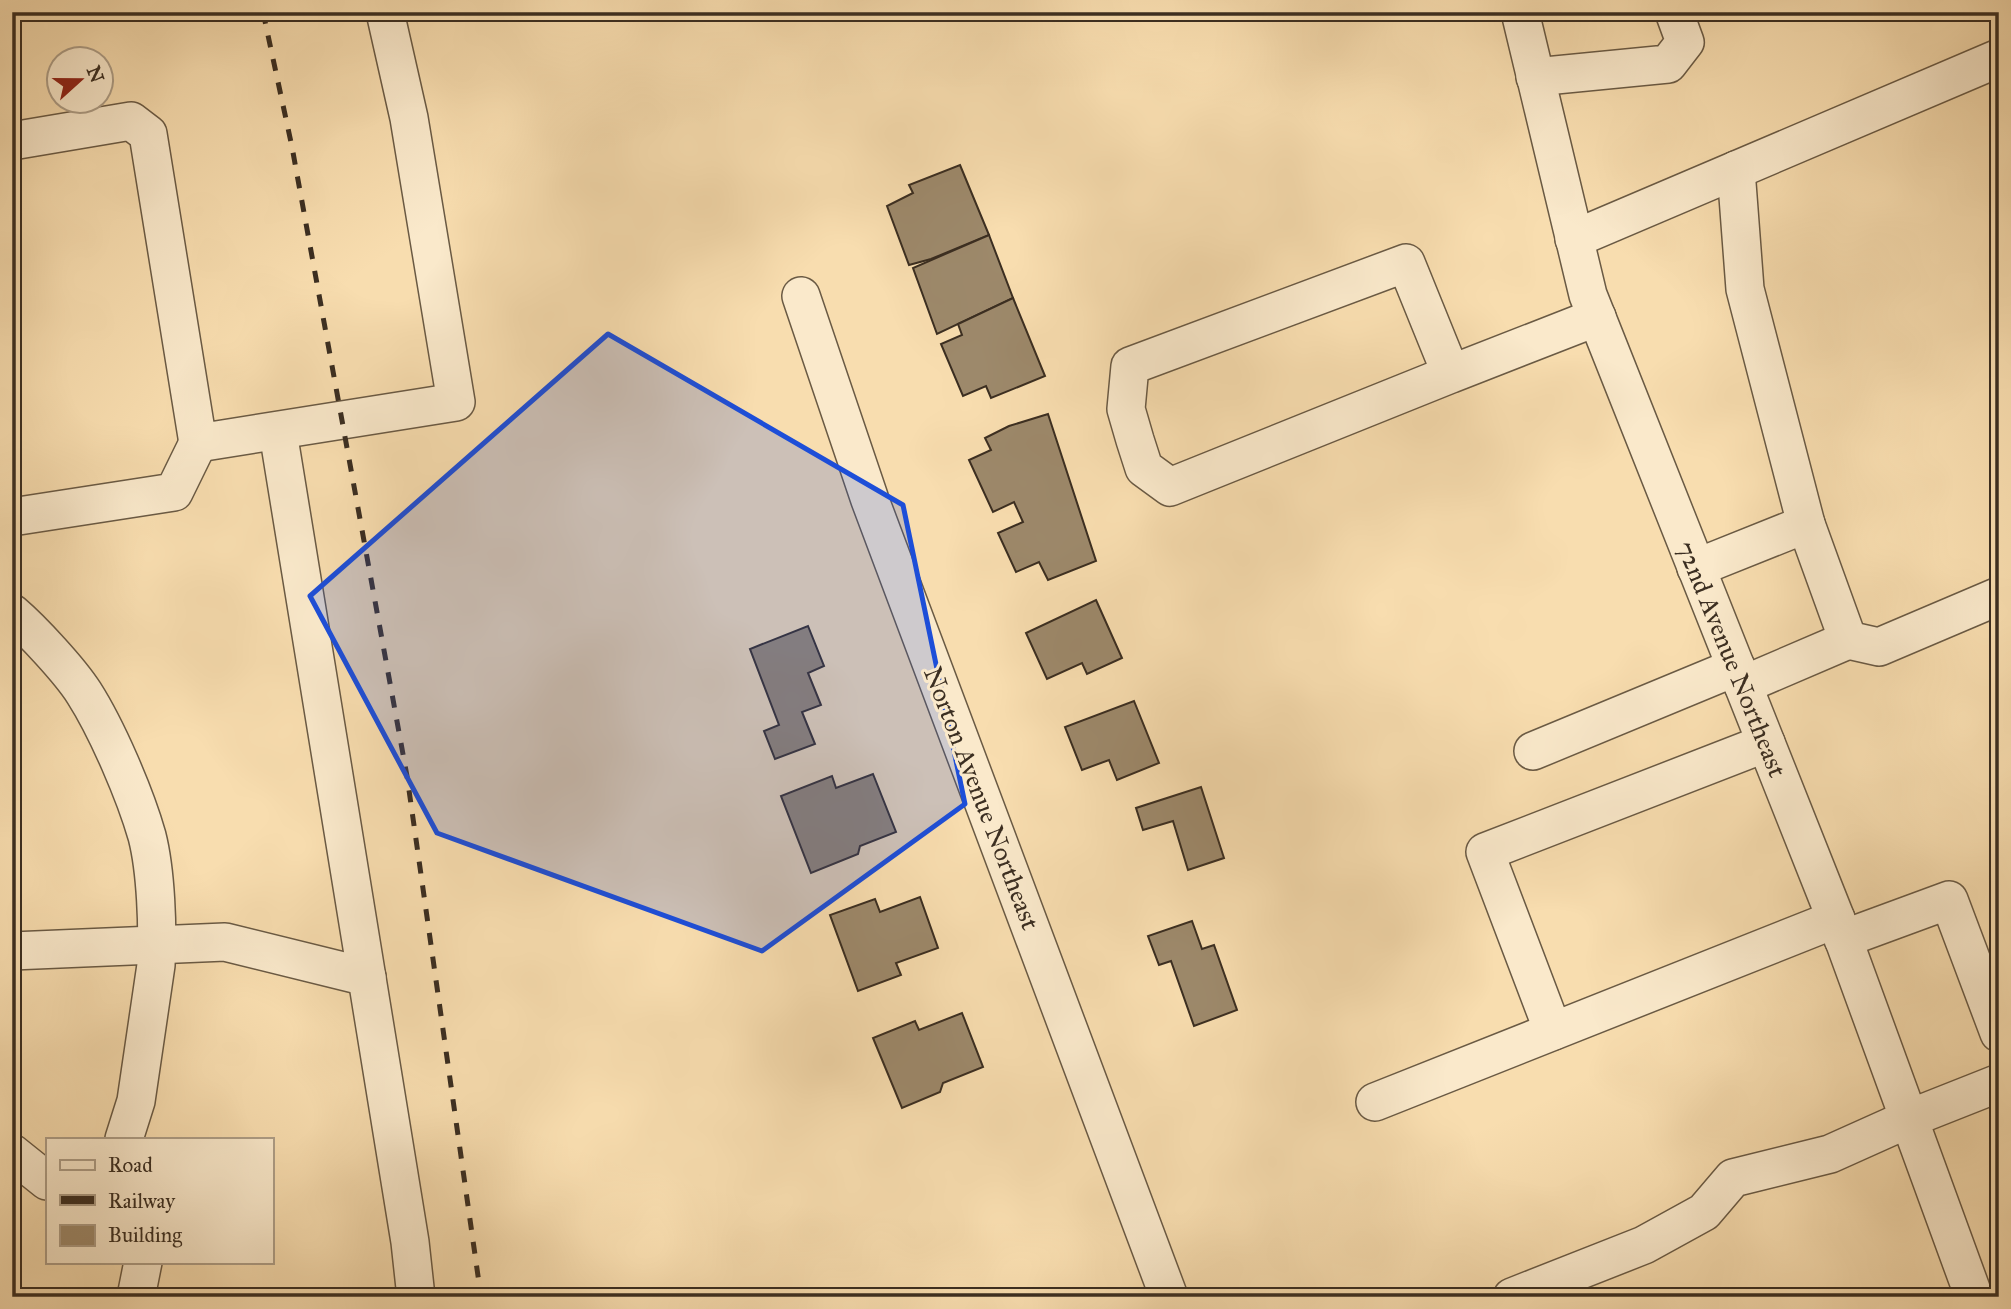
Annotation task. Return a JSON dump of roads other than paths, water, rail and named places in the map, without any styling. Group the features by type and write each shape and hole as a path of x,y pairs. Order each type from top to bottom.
{"street":[{"path":"198,443 456,402 409,118 385,12"},
{"name":"72nd Avenue Northeast","path":"1520,12 1588,295 1839,929 1973,1297"},
{"path":"1535,77 1668,64 1685,42 1674,12"},
{"path":"1574,239 1999,58"},
{"path":"12,141 131,121 148,134 198,443 174,492 12,517"},
{"path":"1735,170 1745,289 1806,524 1848,640"},
{"path":"1451,374 1406,263 1130,366 1126,409 1144,468 1170,487 1597,317"},
{"name":"Norton Avenue Northeast","path":"801,296 870,500 1169,1297"},
{"path":"278,432 410,1242 416,1297"},
{"path":"1696,568 1806,524"},
{"path":"1533,751 1739,676 1848,640 1879,647 1999,596"},
{"path":"12,612 83,692 124,775 147,836 152,866 157,946 136,1101 124,1138"},
{"path":"1553,1031 1485,852 1766,743"},
{"path":"1375,1102 1553,1031 1839,929 1949,900 1999,1033"},
{"path":"12,951 225,942 367,976"},
{"path":"1512,1297 1644,1245 1704,1212 1733,1178 1830,1154 1999,1083"},
{"path":"12,1153 46,1180"},
{"path":"136,1297 143,1264"}],"railway":[{"path":"263,12 292,147 407,776 481,1297"}]}
